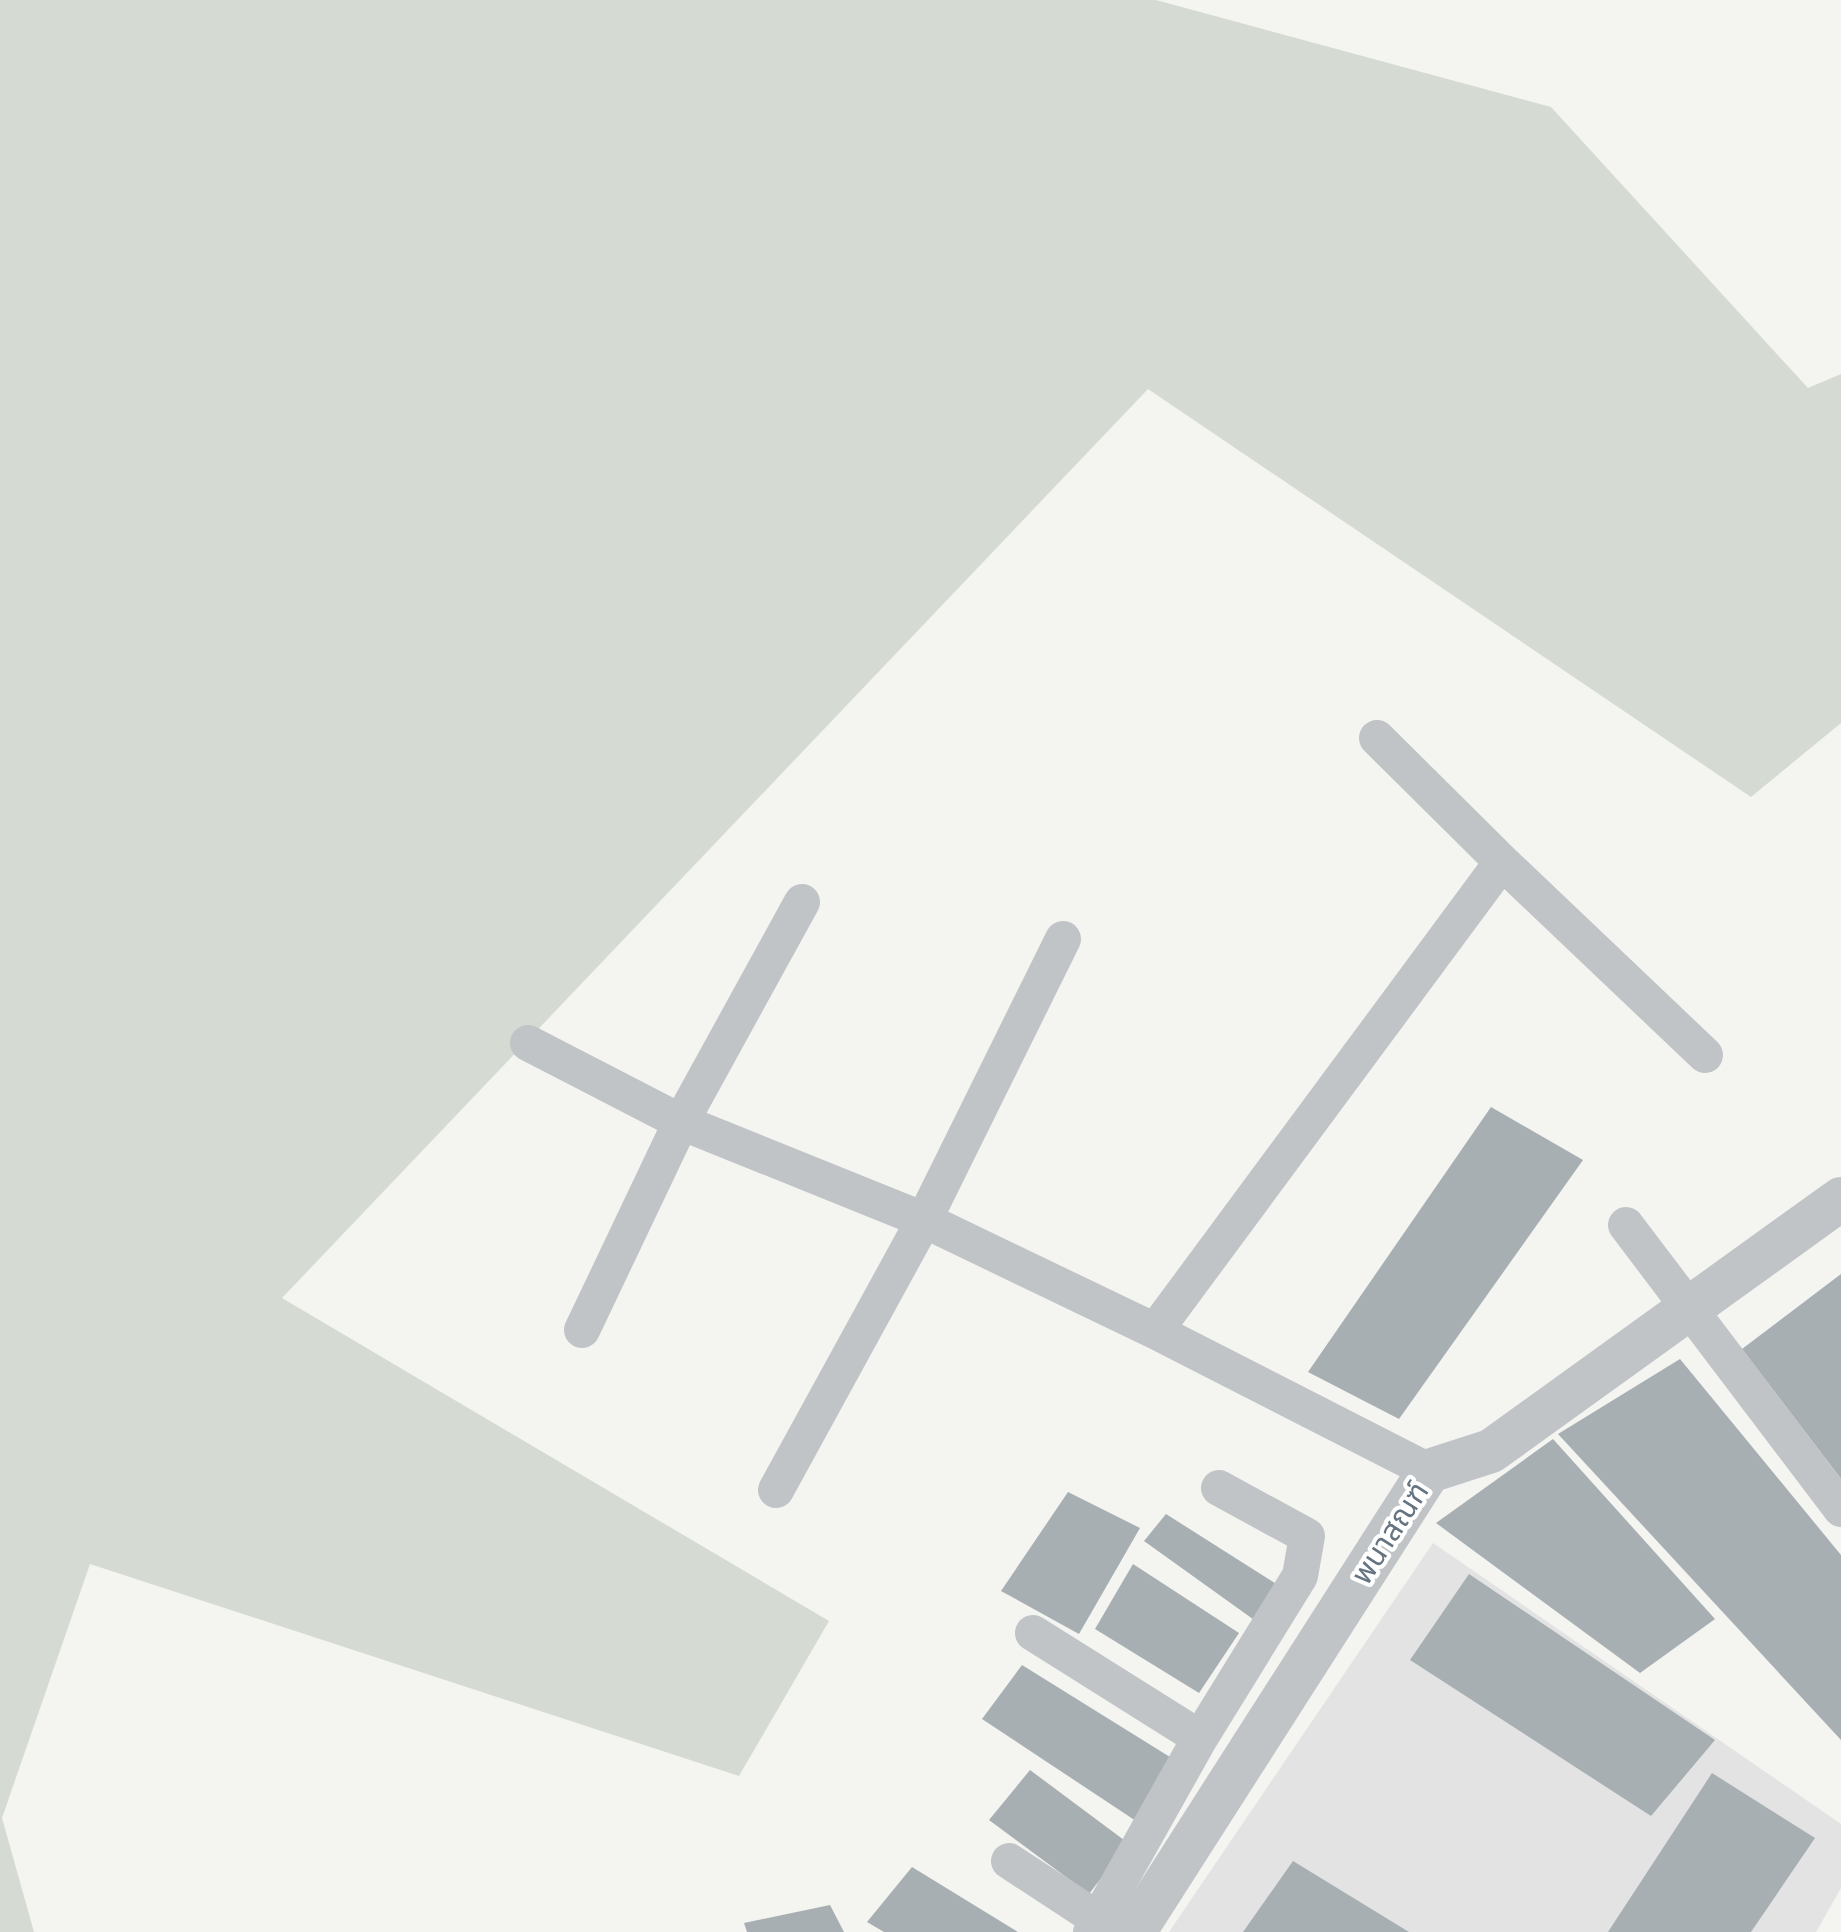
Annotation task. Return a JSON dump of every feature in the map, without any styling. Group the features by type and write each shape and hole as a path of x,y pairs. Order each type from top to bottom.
{"street":[{"path":"1377,738 1705,1055"},
{"path":"1155,1331 1502,862"},
{"path":"582,1330 681,1122 802,902"},
{"path":"776,1490 924,1220 1063,939"},
{"path":"528,1043 681,1122 924,1220 1155,1331 1429,1471"},
{"name":"พนาสณฑ์","path":"1111,1928 1429,1471 1491,1451 1841,1199"},
{"path":"1626,1225 1841,1509"},
{"path":"1009,1861 1111,1928 1200,1738 1300,1576 1307,1536 1219,1488"},
{"path":"1033,1633 1200,1738"}],"shaded area":[{"path":"0,0 1156,0 1551,107 1808,388 1841,374 1841,723 1751,797 1148,389 282,1298 829,1621 739,1776 90,1564 2,1818 34,1932 0,1932"},
{"path":"1433,1543 1841,1824 1841,1888 1816,1932 1169,1932"}],"building":[{"path":"1491,1107 1583,1160 1399,1419 1308,1372"},
{"path":"1841,1274 1841,1479 1742,1349"},
{"path":"1680,1359 1841,1555 1841,1740 1558,1434"},
{"path":"1553,1439 1715,1619 1640,1673 1436,1523"},
{"path":"1068,1492 1140,1528 1079,1634 1001,1591"},
{"path":"1166,1514 1278,1585 1257,1622 1144,1541"},
{"path":"1133,1564 1239,1633 1199,1693 1095,1629"},
{"path":"1469,1574 1715,1740 1651,1816 1410,1660"},
{"path":"1022,1665 1178,1762 1136,1821 982,1719"},
{"path":"1030,1770 1128,1843 1089,1894 989,1820"},
{"path":"1712,1773 1815,1838 1751,1932 1608,1932"},
{"path":"1293,1861 1409,1932 1243,1932"},
{"path":"912,1867 1018,1932 884,1932 867,1922"},
{"path":"830,1905 844,1932 747,1932 744,1923"}]}
